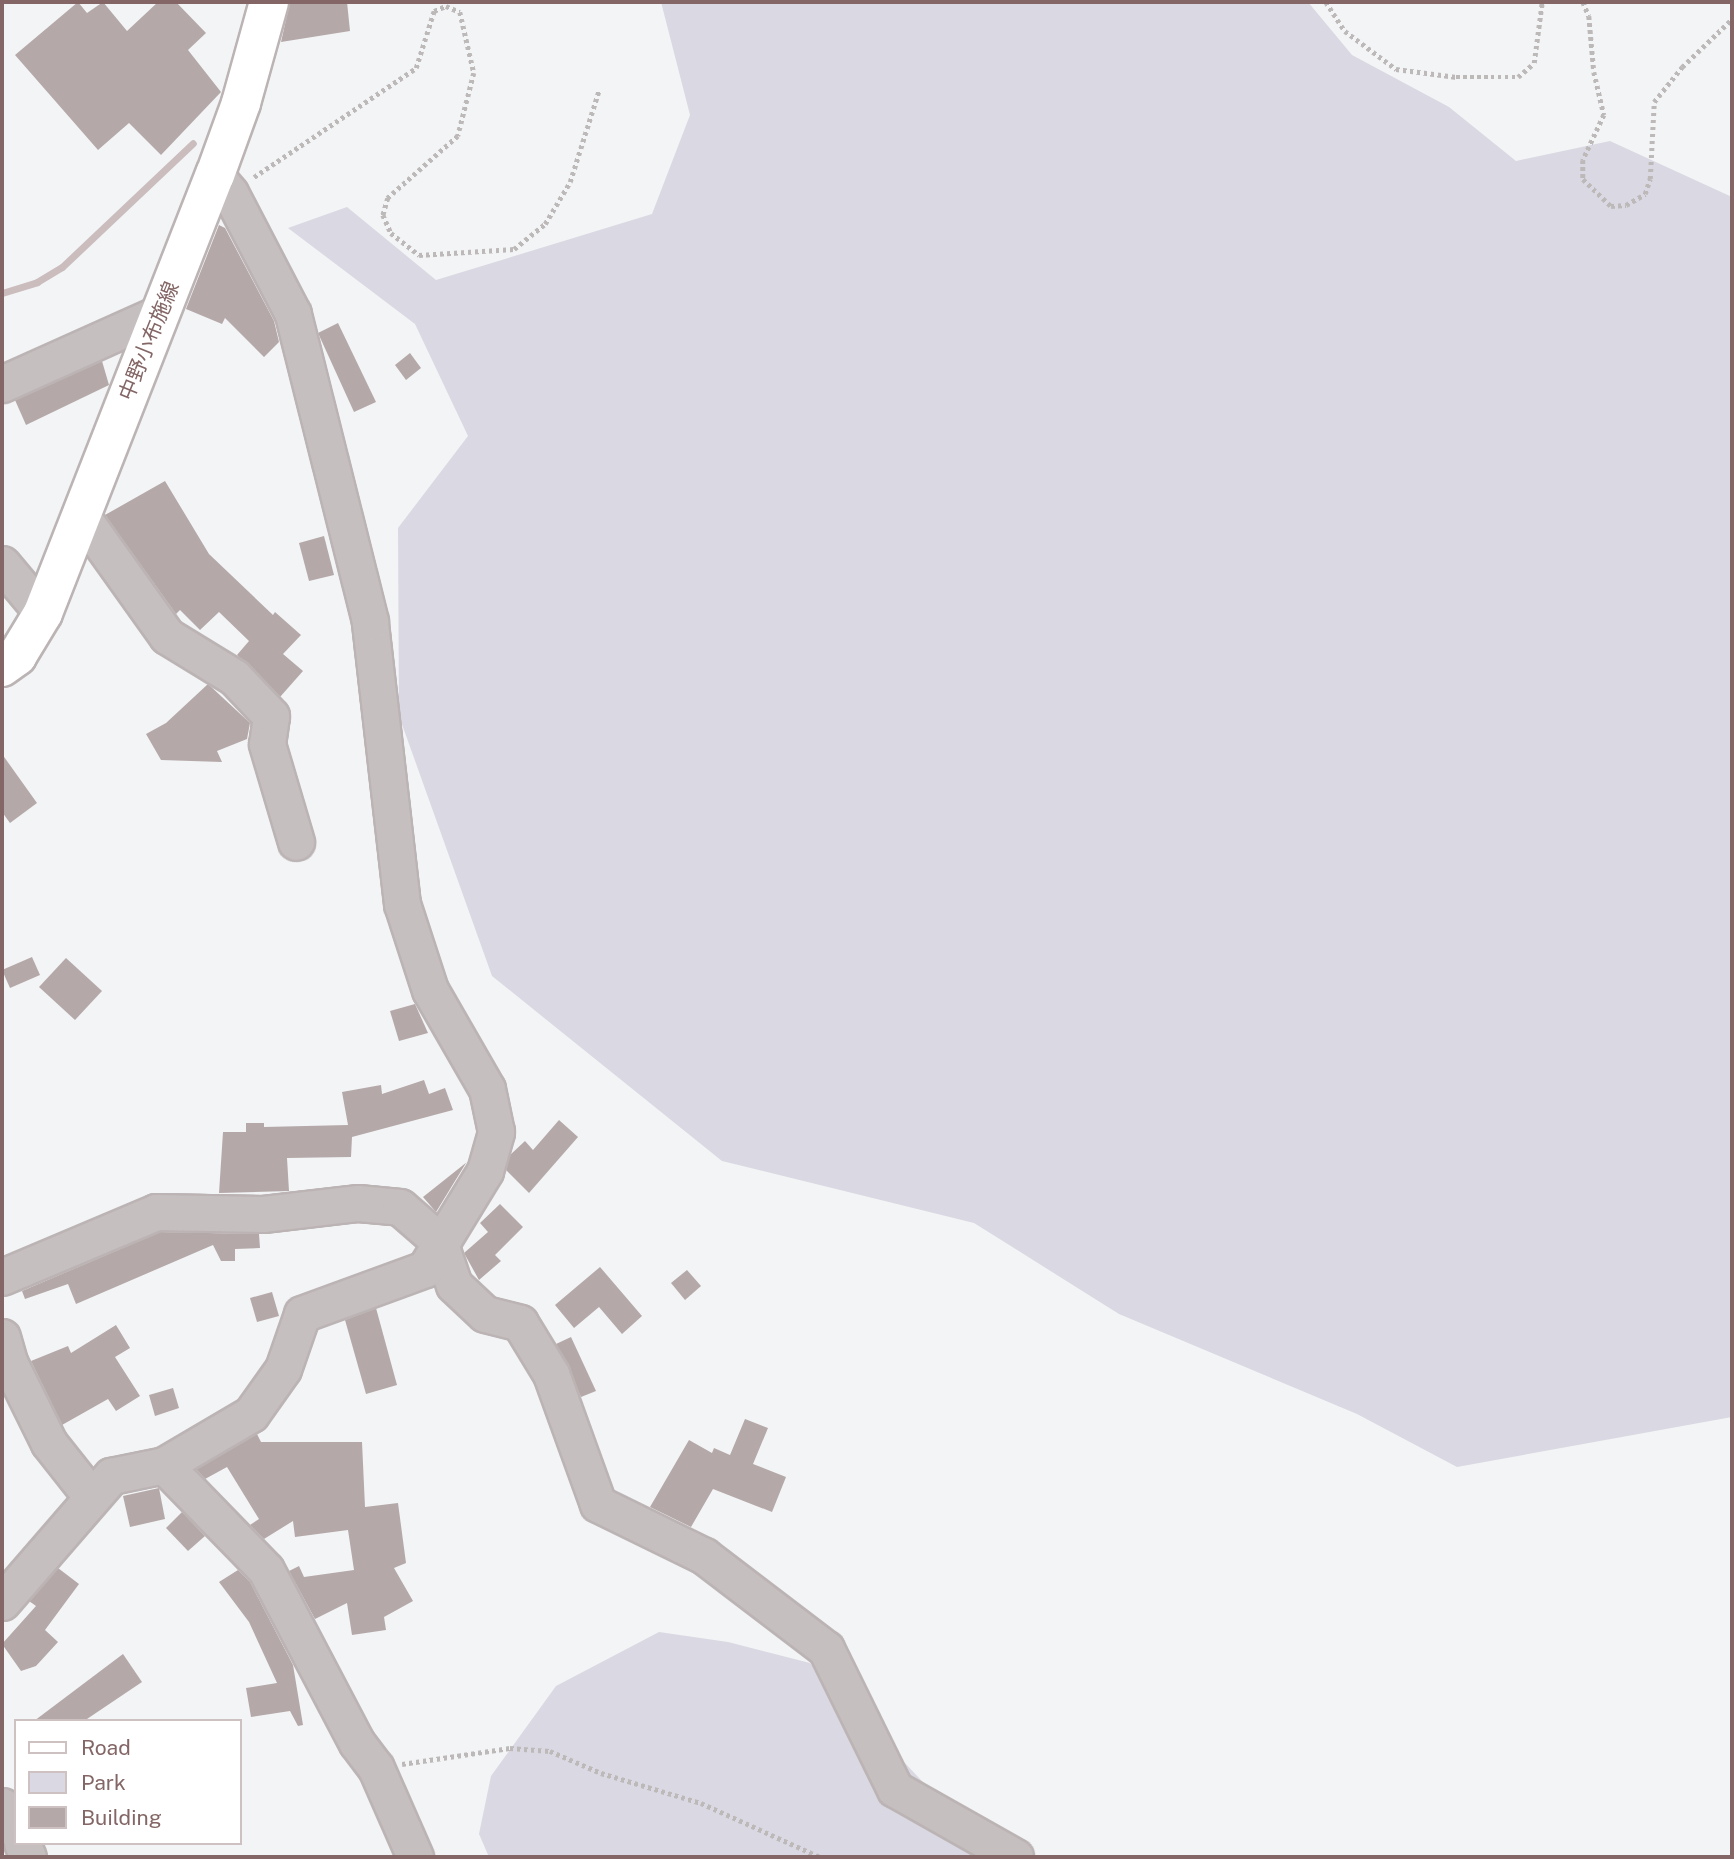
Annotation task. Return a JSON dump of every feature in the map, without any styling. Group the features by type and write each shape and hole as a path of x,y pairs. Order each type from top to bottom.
{"main road":[{"name":"中野小布施線","path":"2,667 17,656 43,613 160,313 222,184 269,2"}],"street":[{"path":"2,1602 111,1476 164,1465 251,1414 283,1368 302,1314 425,1269 439,1241 485,1171 496,1132 486,1089 430,990 402,904 370,621 329,448 293,314 222,184"},
{"path":"2,384 160,313"},
{"path":"80,514 167,636 234,677 271,716 267,744 296,842"},
{"path":"2,564 43,613"},
{"path":"2,1277 156,1212 263,1214 358,1203 400,1207 439,1241 454,1285 485,1314 520,1323 551,1374 597,1504 705,1556 826,1649 895,1789 1015,1857"},
{"path":"4,1354 49,1443 91,1496"},
{"path":"164,1465 266,1570 357,1743 376,1768 415,1857"},
{"path":"2,1806 14,1827"}],"path":[{"path":"1326,2 1345,31 1396,69 1456,77 1518,77 1534,63 1542,2"},
{"path":"1583,2 1589,16 1594,72 1604,115 1583,160 1583,179 1611,206 1640,200 1645,194 1650,179 1654,102 1682,67 1732,19"},
{"path":"222,184 416,68 434,11 446,6 460,12 474,73 458,136 388,198 383,215 391,233 419,255 514,249 545,224 570,182 599,90"},
{"path":"376,1768 510,1748 550,1751 601,1773 701,1803 820,1857"}],"green space":[{"path":"661,2 1308,2 1352,55 1449,107 1516,161 1610,141 1732,197 1732,1417 1457,1467 1357,1414 1119,1314 974,1223 722,1161 492,976 399,716 398,528 468,436 415,324 288,228 347,207 436,280 652,214 690,115"},
{"path":"659,1632 728,1642 810,1663 994,1857 489,1857 479,1834 491,1776 556,1686"}],"building":[{"path":"78,2 87,13 103,2 127,31 158,2 176,2 206,33 188,50 221,92 161,155 129,123 98,150 15,55"},
{"path":"290,2 347,2 350,31 281,42"},
{"path":"219,225 225,228 274,321 279,342 264,357 225,318 222,324 186,309"},
{"path":"338,323 376,402 354,412 318,333"},
{"path":"410,353 421,368 406,380 395,365"},
{"path":"102,361 109,385 26,425 15,400"},
{"path":"165,481 209,554 273,615 275,612 301,635 283,654 303,671 280,697 237,655 249,641 219,612 200,630 180,610 176,614 105,515"},
{"path":"324,536 334,575 309,581 299,543"},
{"path":"208,684 250,723 247,739 217,751 222,762 161,760 146,734 166,723"},
{"path":"2,754 37,803 10,823 2,812"},
{"path":"32,957 40,975 10,988 2,970"},
{"path":"66,958 102,991 75,1020 39,987"},
{"path":"415,1004 428,1033 399,1041 390,1011"},
{"path":"424,1080 429,1094 445,1088 453,1110 352,1137 351,1157 287,1158 289,1191 219,1193 223,1132 246,1132 246,1123 264,1123 264,1127 348,1125 342,1092 381,1085 382,1094"},
{"path":"559,1120 578,1137 529,1193 506,1170 510,1155 525,1141 533,1150"},
{"path":"466,1163 436,1212 423,1197"},
{"path":"500,1204 523,1227 495,1255 501,1261 479,1280 464,1253 488,1232 480,1223"},
{"path":"160,1232 259,1234 260,1248 235,1249 235,1261 221,1261 213,1245 76,1304 68,1284 25,1299 22,1291"},
{"path":"600,1267 642,1316 622,1334 599,1307 574,1328 555,1305"},
{"path":"687,1270 701,1286 685,1300 671,1283"},
{"path":"272,1292 279,1316 257,1322 250,1298"},
{"path":"376,1308 397,1385 366,1394 345,1320"},
{"path":"116,1325 130,1348 115,1357 140,1396 116,1411 108,1399 62,1425 31,1361 68,1346 71,1353"},
{"path":"571,1337 596,1391 581,1397 556,1344"},
{"path":"173,1388 179,1408 155,1416 149,1395"},
{"path":"745,1419 768,1428 753,1464 786,1477 772,1512 713,1489 691,1527 650,1507 689,1440 712,1453 714,1448 730,1455"},
{"path":"257,1434 261,1442 362,1442 365,1507 398,1503 406,1563 394,1568 413,1601 384,1617 386,1630 352,1635 347,1603 315,1619 289,1571 299,1566 304,1577 354,1570 348,1530 295,1537 293,1521 264,1539 250,1525 259,1519 227,1467 205,1479 196,1469"},
{"path":"159,1488 165,1519 130,1527 123,1496"},
{"path":"182,1512 205,1536 188,1551 166,1528"},
{"path":"58,1568 79,1584 45,1630 58,1642 36,1666 21,1671 2,1644 36,1606 29,1601"},
{"path":"238,1570 250,1582 293,1665 303,1725 298,1726 290,1711 251,1717 246,1688 277,1683 249,1622 219,1582"},
{"path":"123,1654 142,1682 87,1719 37,1719"}],"waterway":[{"path":"2,293 37,282 62,267 193,143"}]}
